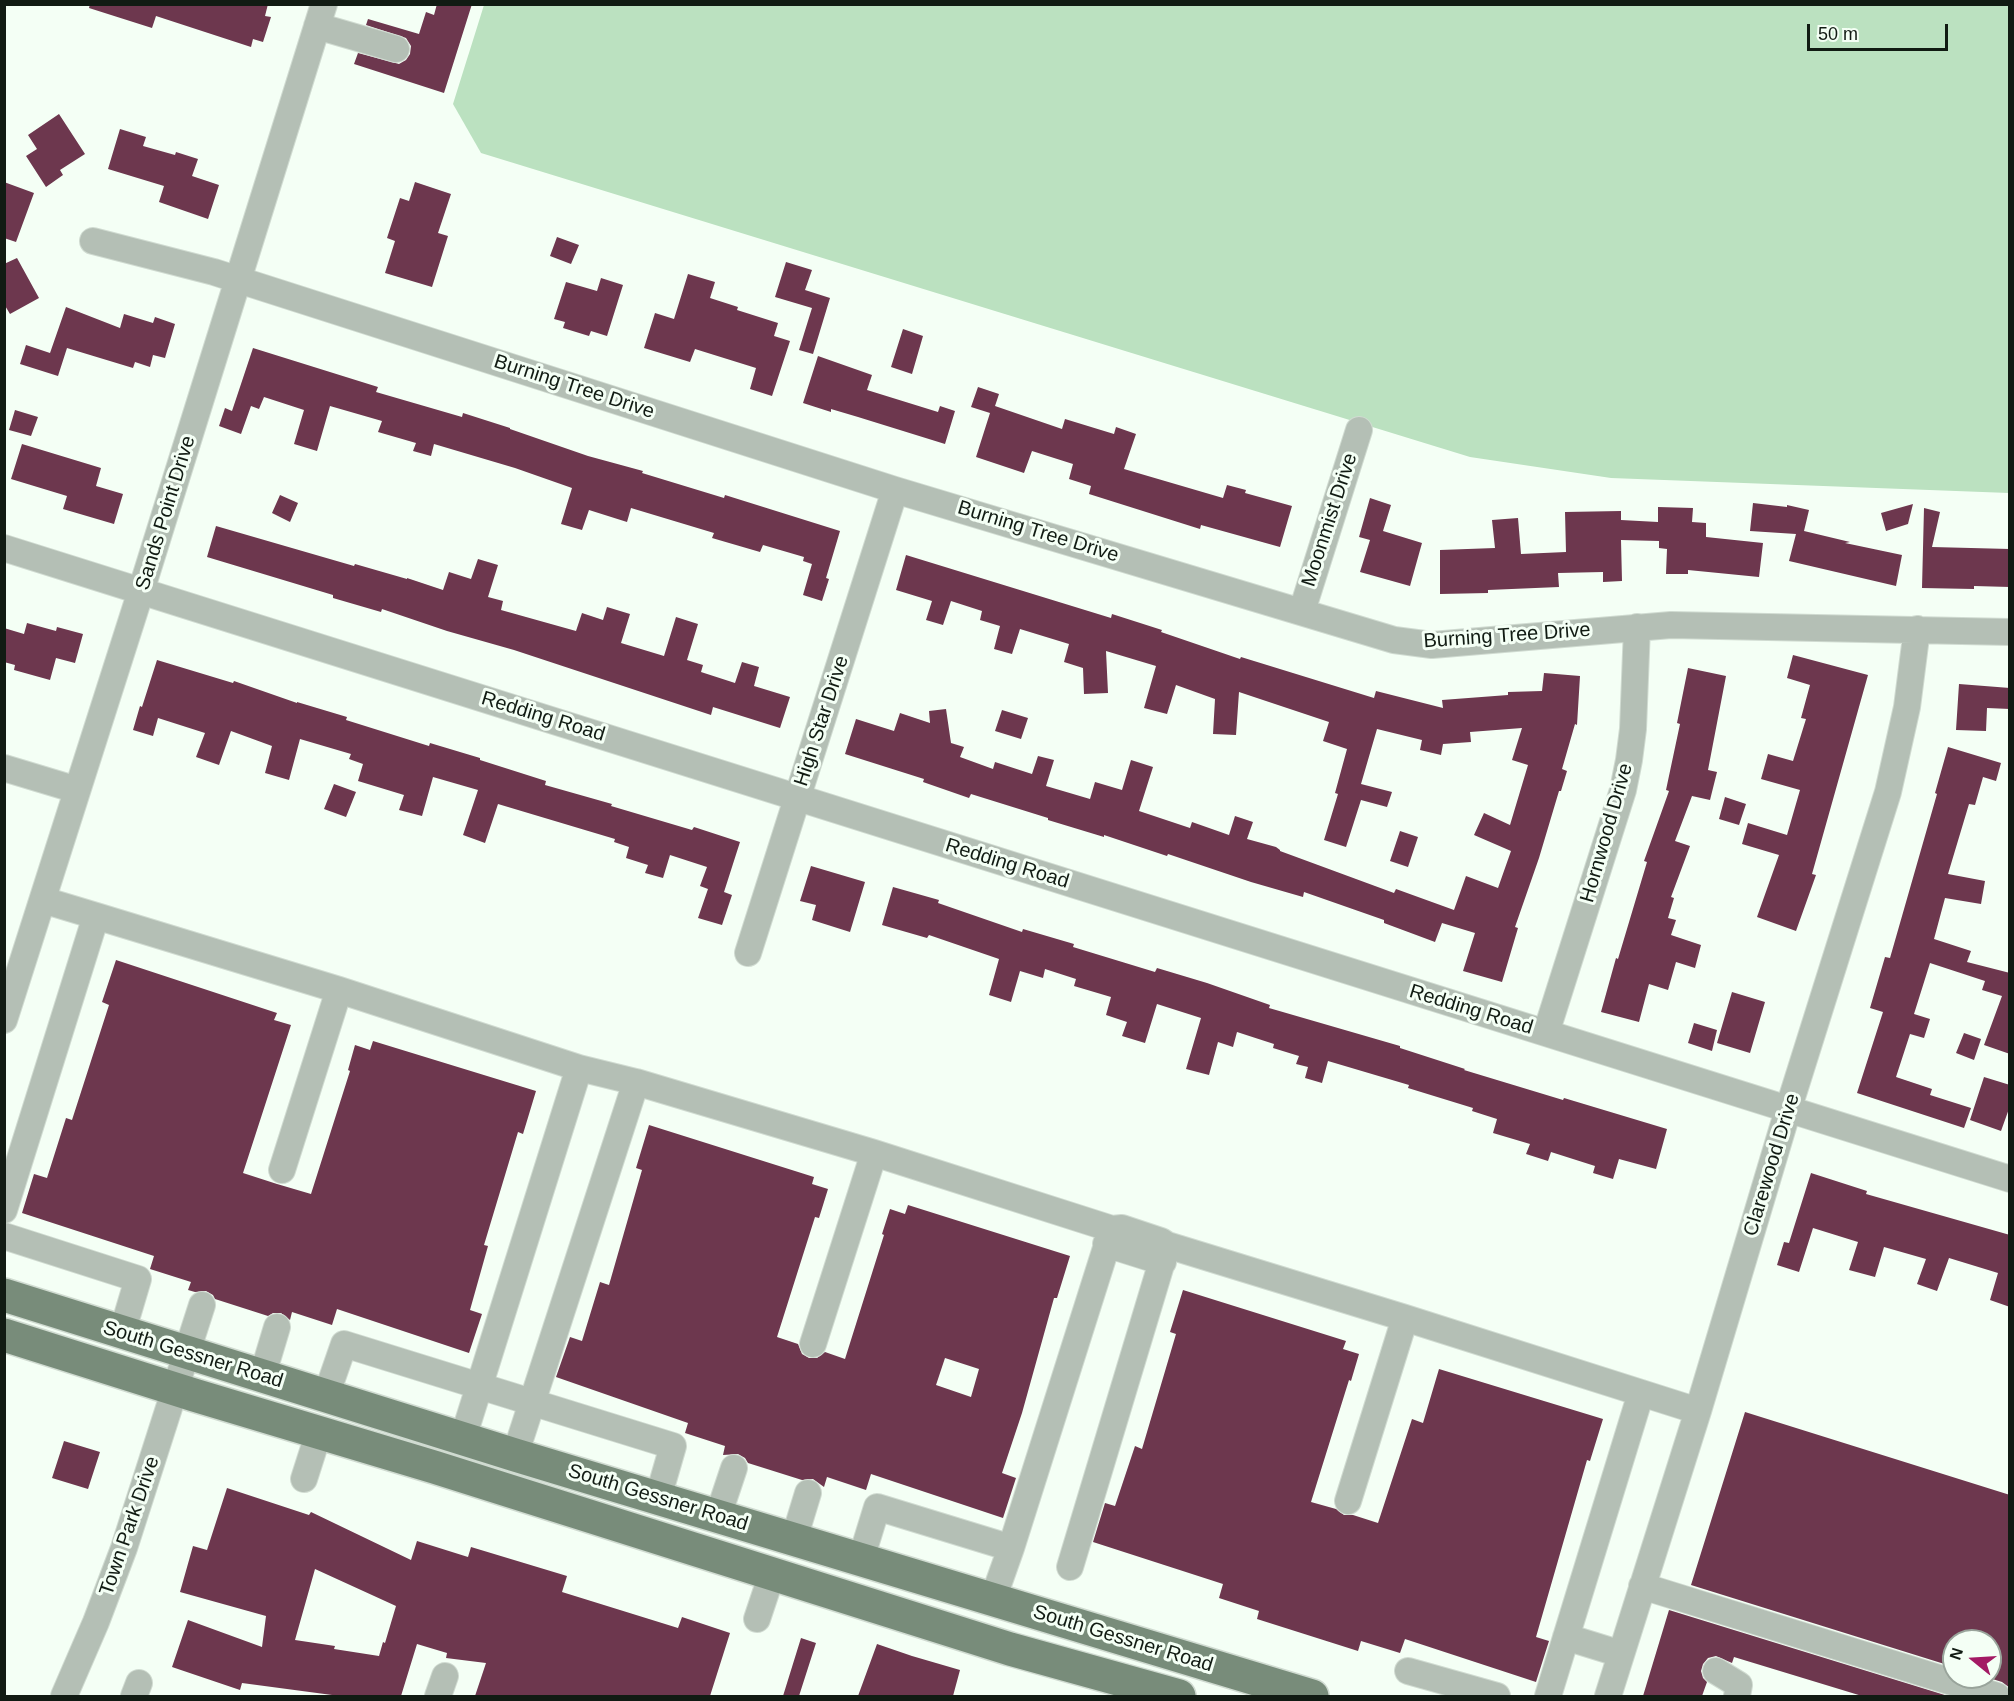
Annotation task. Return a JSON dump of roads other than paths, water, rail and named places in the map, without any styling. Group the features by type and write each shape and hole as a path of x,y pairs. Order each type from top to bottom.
{"main road":[{"name":"South Gessner Road","path":"4,1295 515,1455 1309,1696"},
{"name":"South Gessner Road","path":"4,1335 1053,1661 1179,1696"},
{"path":"573,1510 584,1476"},
{"path":"816,1587 830,1550"},
{"path":"1053,1661 1066,1621"}],"street":[{"path":"321,15 396,49"},
{"name":"Sands Point Drive","path":"4,1020 321,15"},
{"name":"Burning Tree Drive","path":"93,241 238,280 895,490 1394,640 1432,645 1671,625 2010,632"},
{"name":"Moonmist Drive","path":"1302,611 1359,430"},
{"name":"High Star Drive","path":"748,953 895,490"},
{"name":"Redding Road","path":"4,548 2010,1179"},
{"name":"Hornwood Drive","path":"1546,1033 1623,790 1633,729 1636,627"},
{"name":"Clarewood Drive","path":"1608,1696 1888,792 1907,707 1917,629"},
{"path":"4,768 77,790"},
{"path":"43,900 339,990 579,1068 636,1082 874,1153 1109,1237 1405,1318 1698,1411"},
{"path":"4,1210 12,1159 96,916"},
{"path":"282,1170 339,990"},
{"path":"463,1438 579,1068"},
{"path":"515,1455 636,1082"},
{"path":"813,1344 874,1153"},
{"path":"4,1236 138,1279 122,1333"},
{"path":"993,1599 1109,1237"},
{"path":"1070,1567 1165,1254"},
{"name":"Town Park Drive","path":"64,1696 124,1548 202,1305"},
{"path":"1348,1501 1405,1318"},
{"path":"262,1377 277,1327"},
{"path":"326,1396 344,1344 533,1402 673,1446 658,1498"},
{"path":"1548,1696 1641,1393"},
{"path":"304,1479 319,1432"},
{"path":"718,1516 734,1468"},
{"path":"794,1539 808,1493"},
{"path":"861,1559 877,1507 1011,1548"},
{"path":"757,1619 772,1574"},
{"path":"1642,1586 1997,1696"},
{"path":"1566,1637 1621,1654"},
{"path":"1408,1671 1497,1696"},
{"path":"1716,1671 1738,1685 1737,1696"}]}
